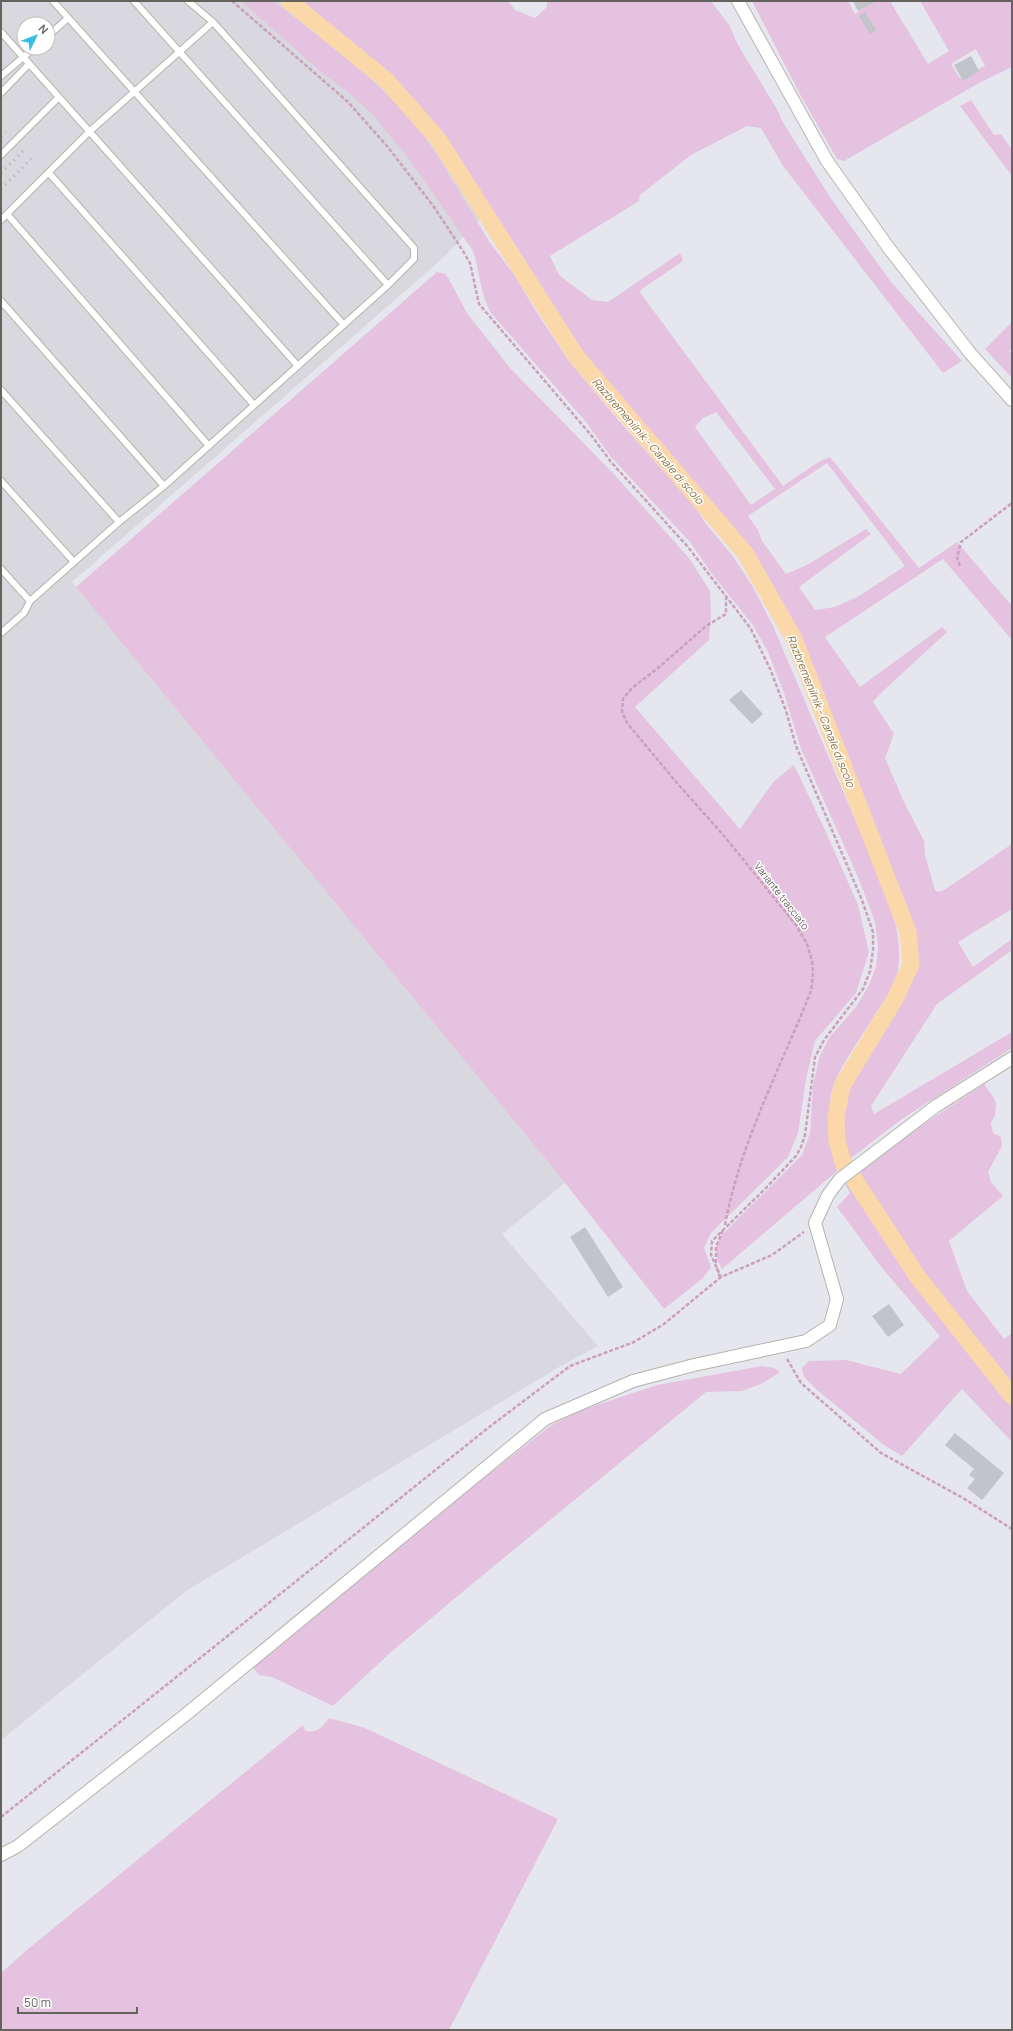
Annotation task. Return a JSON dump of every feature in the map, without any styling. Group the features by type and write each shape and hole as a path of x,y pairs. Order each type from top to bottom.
{"street":[{"path":"738,1 828,161 888,247 970,353 1012,400"},
{"path":"1,1855 18,1846 184,1716 545,1419 633,1381 694,1365 806,1341 830,1325 837,1299 815,1223 828,1195 840,1179 936,1106 1012,1058"}],"lane":[{"path":"53,1 344,325"},
{"path":"134,1 388,285"},
{"path":"1,633 24,613 30,601 119,522 164,486 209,446 388,285 414,259 414,248 213,22 188,1"},
{"path":"56,29 68,18"},
{"path":"1,220 90,131 213,22"},
{"path":"1,32 298,366"},
{"path":"1,76 23,57"},
{"path":"1,93 29,64"},
{"path":"1,155 59,97"},
{"path":"49,173 254,405"},
{"path":"7,214 209,446"},
{"path":"1,301 164,486"},
{"path":"1,390 119,522"},
{"path":"1,481 74,562"},
{"path":"1,569 30,601"}],"path":[{"path":"232,1 348,102 387,146 434,207 464,251 470,263 479,304 586,430 611,462 688,547 751,629 772,671 796,746 862,900 873,932 874,950 870,971 862,989 824,1040 815,1057 805,1135 796,1156 712,1241 711,1255 721,1277"},
{"path":"960,566 957,558 961,542 1012,503"},
{"name":"Variante tracciato","path":"717,1266 716,1247 725,1227 731,1195 764,1098 811,991 813,973 812,961 807,944 796,925 725,837 677,783 632,728 622,711 623,699 632,688 658,668 706,626 726,614 726,598"},
{"path":"1,1817 475,1438 570,1366 634,1342 664,1324 721,1277 772,1255 815,1223"},
{"path":"780,1346 801,1383 882,1453 963,1498 1012,1529"}],"shaded area":[{"path":"1,1 289,1 386,80 438,139 485,214 444,257 72,582 565,1183 502,1234 598,1346 559,1367 186,1591 1,1740"},
{"path":"241,1 274,1 360,69 412,118 435,152 489,241 515,276 537,313 569,361 619,421 693,504 706,524 732,555 753,587 773,626 880,878 895,923 899,946 898,970 897,976 889,993 839,1073 834,1085 829,1109 829,1122 837,1171 722,1269 716,1253 717,1245 721,1236 802,1155 810,1133 813,1086 819,1058 829,1038 856,1007 869,985 876,967 878,947 875,922 858,877 801,749 784,693 767,650 752,624 712,574 690,542 611,457 586,422 491,313 482,291 473,251 409,159 371,113 350,94 321,72"},
{"path":"300,1 508,1 515,10 535,18 547,7 547,1 711,1 729,25 738,45 777,109 782,121 832,200 891,282 962,361 943,373 783,166 761,128 747,126 691,155 640,195 639,201 550,256 559,275 592,300 608,302 680,253 683,261 639,291 783,486 820,461 830,457 919,568 957,542 1012,606 1012,640 943,559 825,637 860,687 942,627 947,632 873,702 894,734 885,758 903,800 924,841 925,855 935,890 938,892 944,890 1012,844 1012,909 958,942 973,967 1012,939 1012,950 937,1004 871,1106 874,1114 1012,1032 1012,1048 902,1119 850,1159 842,1132 843,1108 848,1088 911,974 915,951 907,909 813,675 785,609 764,569 745,542 577,350 565,333 476,186 442,135 417,103 395,81","holes":["716,412 775,489 751,505 695,427 703,418","827,463 905,566 859,596 835,607 815,610 799,587 871,534 866,529 807,565 786,574 762,541 758,530 748,516"]},
{"path":"752,1 848,1 855,14 873,1 890,1 928,64 949,51 920,1 1012,1 1012,67 979,83 844,161 837,159 801,96","holes":["976,49 985,66 960,78 951,64"]},
{"path":"971,100 994,135 1001,134 1012,150 1012,176 960,106"},
{"path":"437,272 446,274 467,313 510,368 613,473 689,558 710,591 711,617 709,640 635,707 740,829 774,781 794,765 826,832 858,905 869,952 856,993 815,1041 806,1079 798,1133 788,1157 711,1233 704,1248 711,1267 703,1278 664,1309 565,1183 76,587"},
{"path":"1012,322 1012,349 1009,351 1012,354 1012,378 985,349"},
{"path":"984,1084 994,1098 996,1104 995,1115 991,1123 993,1133 1001,1137 1002,1146 988,1172 991,1182 1003,1196 949,1241 967,1291 1004,1339 1012,1333 1012,1442 962,1389 902,1456 884,1445 817,1390 804,1377 802,1368 809,1361 846,1360 901,1374 940,1336 882,1268 837,1207 850,1193 845,1184 915,1130"},
{"path":"762,1366 774,1368 780,1372 763,1383 742,1391 706,1392 460,1594 390,1653 333,1706 272,1677 259,1675 252,1667 434,1517 550,1426 582,1410 657,1385"},
{"path":"329,1718 365,1728 558,1819 449,2030 1,2030 1,1973 28,1949 303,1725 305,1731 313,1731 322,1727"}],"building":[{"path":"853,1 877,1 858,11"},
{"path":"865,12 876,30 870,34 859,16"},
{"path":"971,56 979,71 963,81 954,65"},
{"path":"741,690 763,714 752,724 729,700"},
{"path":"585,1227 623,1287 608,1297 570,1237"},
{"path":"889,1304 904,1325 888,1337 872,1316"},
{"path":"955,1433 1004,1473 982,1500 967,1488 975,1479 969,1475 974,1469 945,1445"}],"waterway":[{"name":"Razbremenilnik - Canale di scolo","path":"289,1 386,80 438,139 576,356 745,553 794,639 908,932 911,964 895,999 842,1086 836,1117 837,1141 843,1162 917,1276 1012,1396"}],"railway":[{"path":"1,136 6,132"},
{"path":"1,173 24,150"},
{"path":"1,189 32,158"}]}
